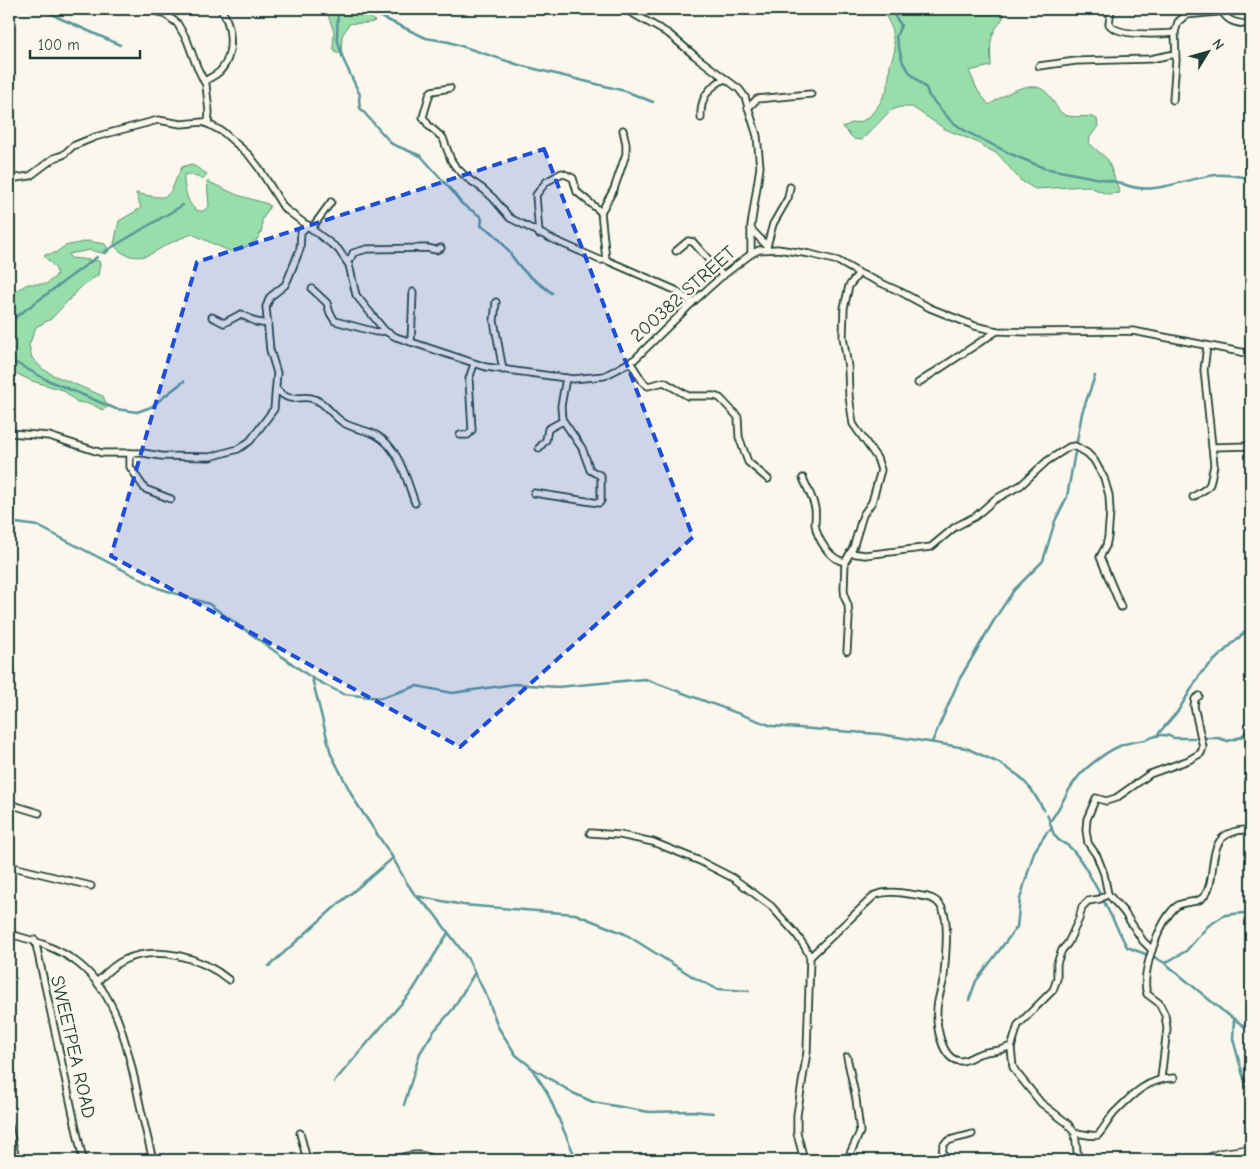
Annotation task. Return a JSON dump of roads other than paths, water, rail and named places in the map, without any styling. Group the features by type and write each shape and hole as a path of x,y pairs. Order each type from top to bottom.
{"street":[{"path":"151,9 177,23 182,29 204,81 209,112 208,124"},
{"path":"204,81 220,71 228,58 230,44 228,23 221,9"},
{"path":"1111,9 1109,24 1115,30 1143,34 1176,33"},
{"path":"628,10 668,34 742,94 757,136 760,167 751,229 751,254"},
{"path":"1173,100 1176,33 1178,22 1183,16 1224,10 1225,16 1230,20 1251,25"},
{"path":"1039,66 1076,61 1150,59 1175,54"},
{"path":"701,118 701,106 706,93 724,79"},
{"path":"450,88 431,92 423,117 429,126 443,138 451,160 467,178 483,189 510,218 539,234 675,290 692,303"},
{"path":"748,108 757,100 811,94"},
{"path":"9,178 30,176 54,158 63,155 73,146 95,137 158,120 181,124 203,122 223,132 237,143 259,168 284,208 338,249 347,261 352,258 353,253 367,249 426,248 436,250 441,248"},
{"path":"606,260 602,212 614,189 624,162 627,149 623,130"},
{"path":"539,234 536,195 546,182 562,173 573,178 577,192 602,212"},
{"path":"767,248 773,224 788,198 790,187"},
{"path":"9,432 49,436 102,453 143,453 161,456 204,457 222,455 238,449 250,441 274,410 277,373 270,350 267,301 285,285 288,279 300,250 301,232 310,227 331,202"},
{"path":"751,229 767,248"},
{"path":"676,251 688,241 694,242 722,276"},
{"name":"200382 STREET","path":"347,261 356,295 384,331 396,337 474,364 503,370 566,378 582,379 604,376 630,362 722,276 751,254 767,248 838,262 859,274 962,322 997,331 1133,331 1251,354"},
{"path":"847,651 849,618 844,589 845,562 850,553 860,522 872,502 880,470 877,458 853,424 849,396 848,367 843,337 844,308 849,286 859,274"},
{"path":"312,289 328,303 330,313 335,321 376,332 384,331"},
{"path":"411,342 413,292"},
{"path":"496,302 494,321 503,370"},
{"path":"212,317 224,323 241,314 256,322 268,324"},
{"path":"918,383 997,331"},
{"path":"1193,497 1210,484 1214,465 1204,370 1207,346"},
{"path":"630,362 643,382 648,386 664,382 688,396 714,396 720,398 738,417 739,437 748,462 768,480"},
{"path":"460,435 468,435 472,430 469,379 474,364"},
{"path":"534,493 601,501 601,476 590,470 582,448 563,421 561,406 566,378"},
{"path":"276,389 282,395 291,399 311,398 320,402 342,422 372,432 383,439 398,460 415,503"},
{"path":"539,448 546,440 548,429 563,421"},
{"path":"850,553 865,555 931,547 955,527 976,516 994,500 1028,480 1047,461 1069,447 1075,446 1094,460 1104,478 1109,495 1110,525 1106,546 1100,557 1121,607"},
{"path":"1212,447 1251,446"},
{"path":"130,453 130,467 145,489 171,499"},
{"path":"803,478 815,508 815,525 821,540 830,555 835,559 845,562"},
{"path":"1152,950 1143,941 1124,912 1108,894 1104,874 1097,856 1088,843 1086,830 1088,819 1096,798 1106,801 1116,798 1150,774 1198,756 1201,753 1203,747 1194,706 1195,699 1199,696"},
{"path":"9,804 40,813"},
{"path":"1161,1078 1167,1029 1165,1015 1159,1003 1149,996 1146,991 1146,976 1152,950 1163,925 1176,907 1179,904 1200,900 1206,893 1214,856 1222,837 1239,830 1245,829 1251,832"},
{"path":"590,834 620,835 653,842 700,861 733,878 771,906 805,947 810,957 808,1052 797,1115 797,1133 804,1160"},
{"path":"9,866 91,886"},
{"path":"810,957 874,895 885,892 899,892 933,898 942,907 946,921 944,978 937,1008 939,1037 944,1048 958,1060 963,1061 982,1052 1004,1049 1008,1046 1010,1048"},
{"path":"1078,1160 1075,1133 1067,1123 1041,1104 1016,1072 1013,1067 1010,1048 1018,1024 1053,990 1057,963 1079,919 1082,907 1088,901 1100,899 1108,894"},
{"path":"9,934 35,940 62,953 79,964 97,982 113,1006 126,1042 154,1160"},
{"name":"SWEETPEA ROAD","path":"35,940 83,1160"},
{"path":"97,982 114,966 124,960 153,954 180,956 213,967 229,980"},
{"path":"847,1057 856,1099 860,1132 847,1160"},
{"path":"1075,1133 1098,1135 1114,1114 1133,1095 1161,1078 1174,1078"},
{"path":"9,1126 16,1160"},
{"path":"300,1133 307,1160"},
{"path":"945,1160 942,1153 944,1144 972,1134"},
{"path":"1205,1160 1220,1154 1251,1150"},
{"path":"391,1160 414,1154 423,1155 434,1160"}],"waterway":[{"path":"46,9 57,17 120,45"},
{"path":"338,9 337,38 343,59 360,95 360,108 392,144 421,156 462,204 480,216 482,219 481,226 488,229 499,239 524,271 552,293"},
{"path":"339,9 377,15 426,38 449,42 519,65 625,91 653,102"},
{"path":"890,9 901,25 896,37 903,63 912,75 926,88 929,96 951,121 967,132 1011,154 1044,168 1133,187 1156,188 1216,175 1251,178"},
{"path":"104,252 183,205"},
{"path":"9,322 97,257"},
{"path":"9,359 45,379 116,409 137,412 151,407 184,381"},
{"path":"932,742 959,680 996,617 1014,590 1043,561 1055,521 1067,497 1082,413 1095,376"},
{"path":"9,522 38,526 158,588 209,604 312,678 343,694 380,698 417,686 452,693 515,684 557,687 645,679 772,726 879,734 966,748 1001,764 1019,776 1031,789 1044,810"},
{"path":"1158,734 1178,711 1201,673 1251,626"},
{"path":"312,678 331,754 355,801 415,895 433,912 468,959 488,999 498,1027 516,1055 530,1066 547,1092 574,1154 604,1160"},
{"path":"1051,820 1078,777 1093,763 1119,746 1163,735 1174,738 1218,738 1228,741 1241,737 1248,730 1251,730"},
{"path":"1047,815 1055,836 1076,854 1100,894"},
{"path":"969,1000 976,981 1017,927 1020,899 1034,852 1047,832 1052,829"},
{"path":"269,966 393,858"},
{"path":"416,896 463,905 575,914 625,934 695,978 717,989 749,991"},
{"path":"1103,900 1127,947 1148,955"},
{"path":"1154,957 1165,963 1186,951 1208,926 1225,915 1243,913 1251,916"},
{"path":"334,1082 413,990 448,933"},
{"path":"1165,963 1224,1012 1251,1031"},
{"path":"404,1105 420,1053 434,1031 453,1009 474,974"},
{"path":"1234,1019 1233,1039 1244,1079 1251,1095"},
{"path":"532,1068 573,1093 593,1102 649,1112 691,1111 713,1113"}]}
